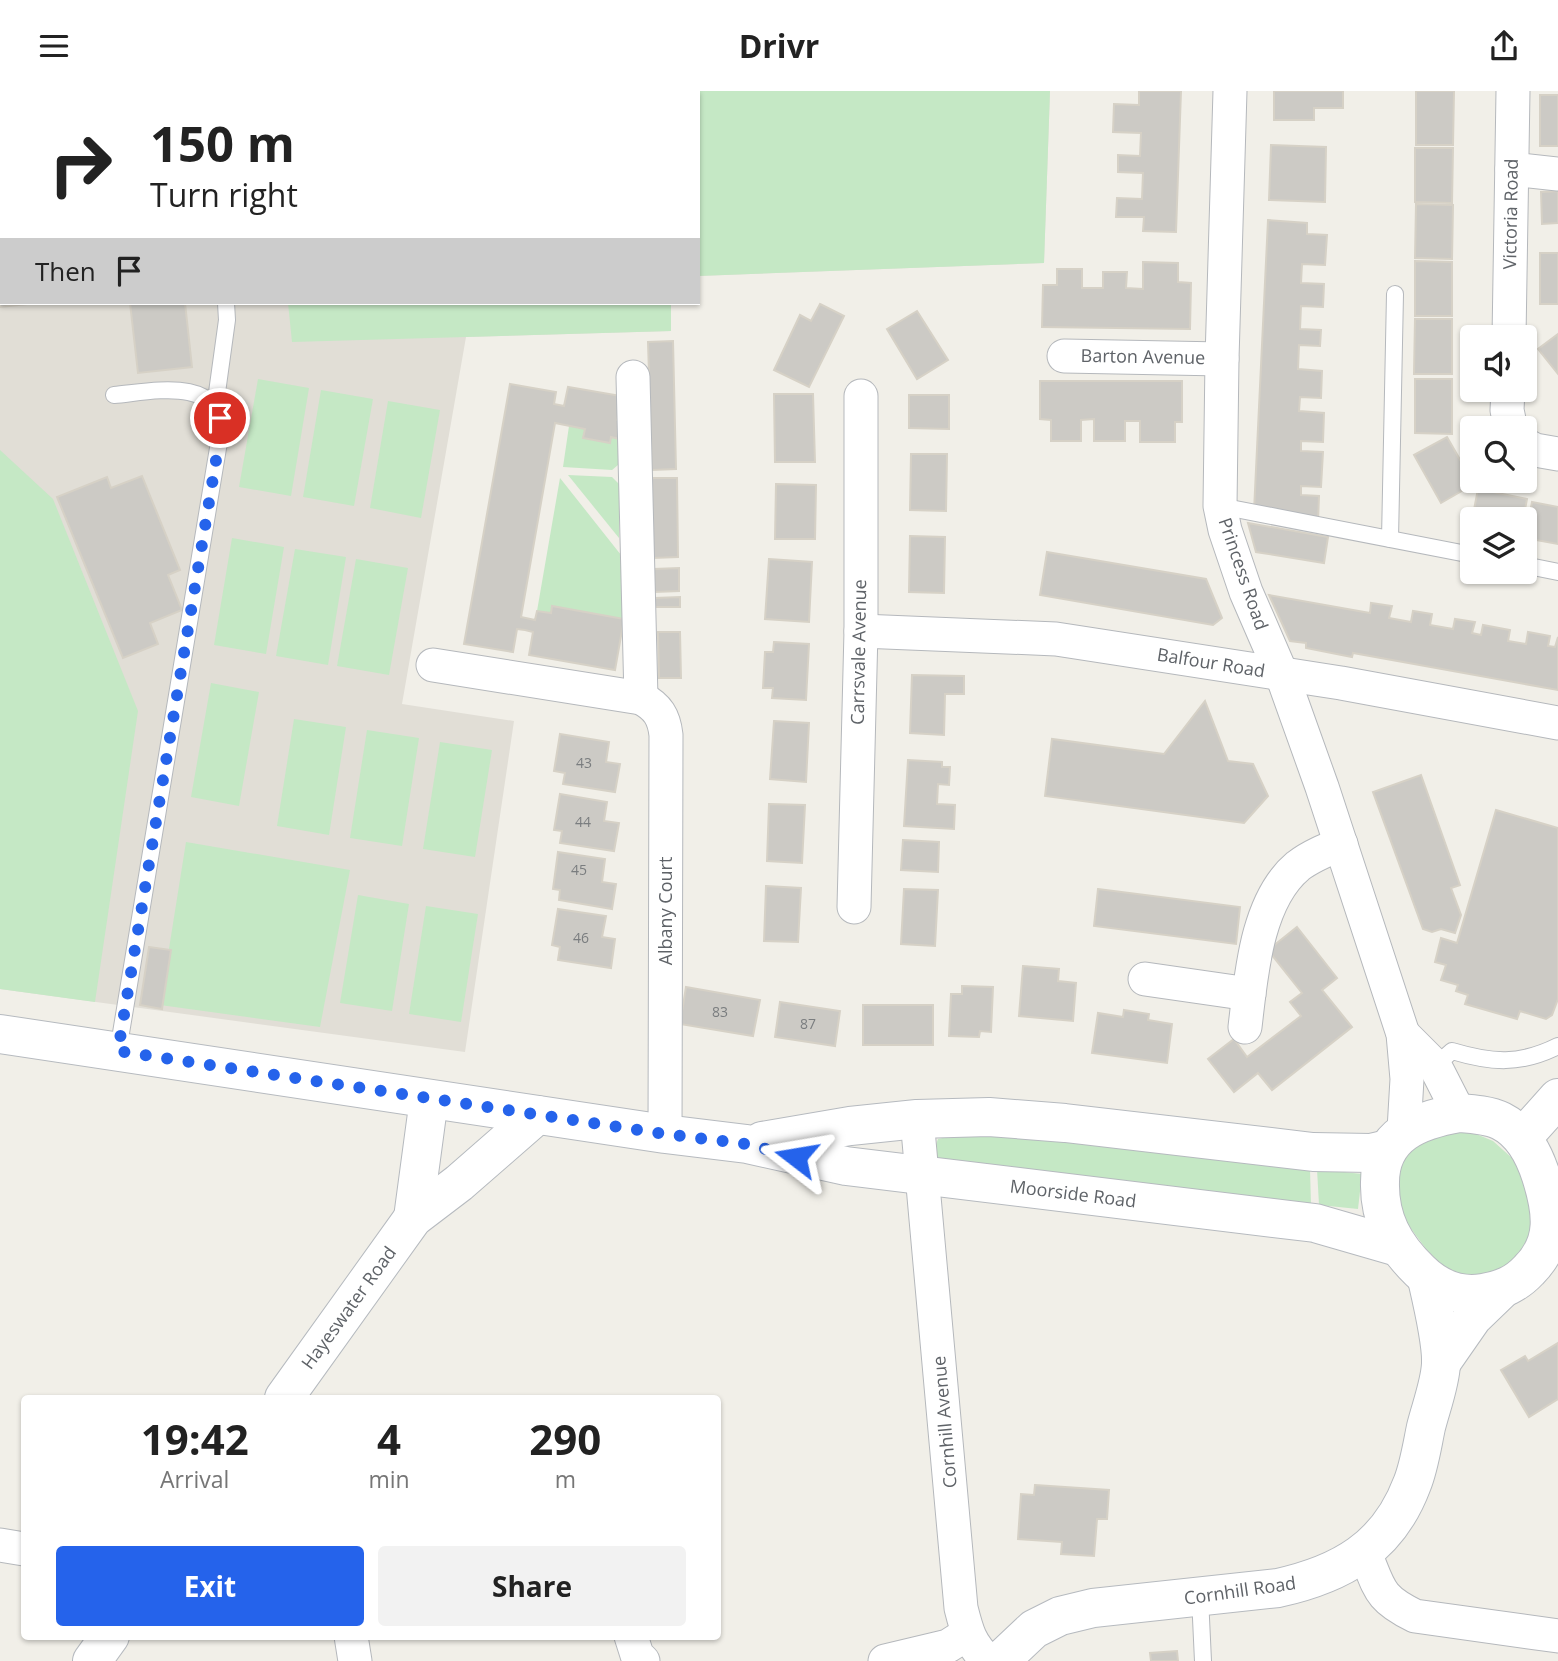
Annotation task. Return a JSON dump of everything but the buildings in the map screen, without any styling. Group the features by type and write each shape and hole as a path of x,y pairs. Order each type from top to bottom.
{"main road":[{"name":"Moorside Road","path":"0,1034 747,1144 846,1167 1315,1223 1398,1247"},
{"path":"1522,1138 1558,1098"},
{"name":"Hayeswater Road","path":"413,1219 429,1099"},
{"path":"1510,1285 1541,1258 1554,1218 1530,1149 1522,1138 1501,1121 1460,1113 1430,1118 1396,1140 1379,1179 1380,1205 1387,1227 1398,1247 1427,1279 1446,1290 1464,1294 1558,1279"},
{"name":"Hayeswater Road","path":"286,1395 413,1219 537,1115"},
{"name":"Moorside Road","path":"747,1144 850,1126 917,1119 989,1117 1065,1122 1313,1152 1371,1153 1396,1140"},
{"name":"Cornhill Road","path":"1427,1279 1441,1363"},
{"name":"Cornhill Road","path":"1000,1661 1034,1629 1060,1616 1093,1608 1247,1593 1307,1581 1336,1570 1365,1553 1385,1532 1413,1483 1441,1363 1473,1317 1510,1285"},
{"path":"92,1661 107,1640"}],"street":[{"name":"Princess Road","path":"1230,91 1220,506 1225,530 1246,592 1282,674 1341,843 1403,1034 1407,1079 1396,1140"},
{"name":"Victoria Road","path":"1509,325 1513,91"},
{"path":"1513,169 1558,174"},
{"name":"Barton Avenue","path":"1064,356 1222,359"},
{"path":"433,665 641,698 633,377"},
{"name":"Carrsvale Avenue","path":"854,908 861,631 861,396"},
{"path":"1537,450 1558,454"},
{"name":"Balfour Road","path":"861,631 1056,639 1341,683 1558,723"},
{"name":"Albany Court","path":"641,698 653,704 660,712 666,735 665,1134"},
{"path":"1245,1027 1256,949 1263,925 1283,881 1317,854 1341,843"},
{"path":"1145,979 1249,994"},
{"name":"Princess Road","path":"1403,1034 1435,1066 1460,1113"},
{"name":"Cornhill Avenue","path":"917,1119 964,1621"},
{"path":"0,1545 21,1548"},
{"path":"1365,1553 1382,1595 1415,1616 1558,1636"},
{"path":"885,1661 948,1646 964,1621"},
{"path":"964,1621 975,1649 988,1661"},
{"path":"352,1640 355,1661"}],"lane":[{"path":"1390,539 1395,294"},
{"path":"215,407 228,320 226,305"},
{"path":"114,395 183,390 205,399 215,407 221,430 118,1051"},
{"path":"1220,506 1460,553"},
{"path":"1537,568 1558,572"},
{"path":"1435,1066 1452,1051 1497,1061 1520,1059 1558,1046"},
{"path":"1200,1597 1203,1661"}],"shaded area":[{"path":"700,91 1050,91 1044,263 700,276"},
{"path":"0,305 671,305 671,331 466,337 402,704 514,721 465,1052 0,989"}],"green space":[{"path":"700,91 1050,91 1044,263 700,276"},
{"path":"288,305 671,305 671,331 292,342"},
{"path":"258,379 309,388 291,496 239,487"},
{"path":"321,390 373,399 354,506 303,497"},
{"path":"388,401 440,410 421,518 370,508"},
{"path":"569,426 585,429 583,438 610,443 611,437 619,439 618,465 612,470 563,467"},
{"path":"0,450 53,499 138,711 95,1002 0,989"},
{"path":"568,475 612,477 619,484 619,538"},
{"path":"560,478 621,555 624,619 552,606 551,613 537,611"},
{"path":"232,538 284,547 266,654 214,645"},
{"path":"295,549 346,557 328,665 276,656"},
{"path":"356,559 408,568 389,675 337,666"},
{"path":"211,683 259,692 239,806 191,797"},
{"path":"294,719 346,727 329,835 277,826"},
{"path":"367,730 419,738 402,846 350,838"},
{"path":"440,742 492,750 475,857 423,849"},
{"path":"186,842 350,870 320,1027 160,1005"},
{"path":"358,895 409,904 392,1011 340,1003"},
{"path":"426,906 478,914 461,1022 409,1014"},
{"path":"1469,1131 1493,1141 1512,1158 1525,1181 1533,1223 1525,1249 1505,1269 1472,1278 1456,1274 1426,1249 1406,1222 1397,1193 1401,1163 1408,1151 1430,1135"},
{"path":"970,1132 1310,1169 1311,1205 940,1163 934,1150 938,1139"},
{"path":"1317,1169 1362,1174 1358,1209 1319,1205"}],"route":[{"path":"220,418 221,430 118,1051 665,1134 747,1144 796,1157"}]}
